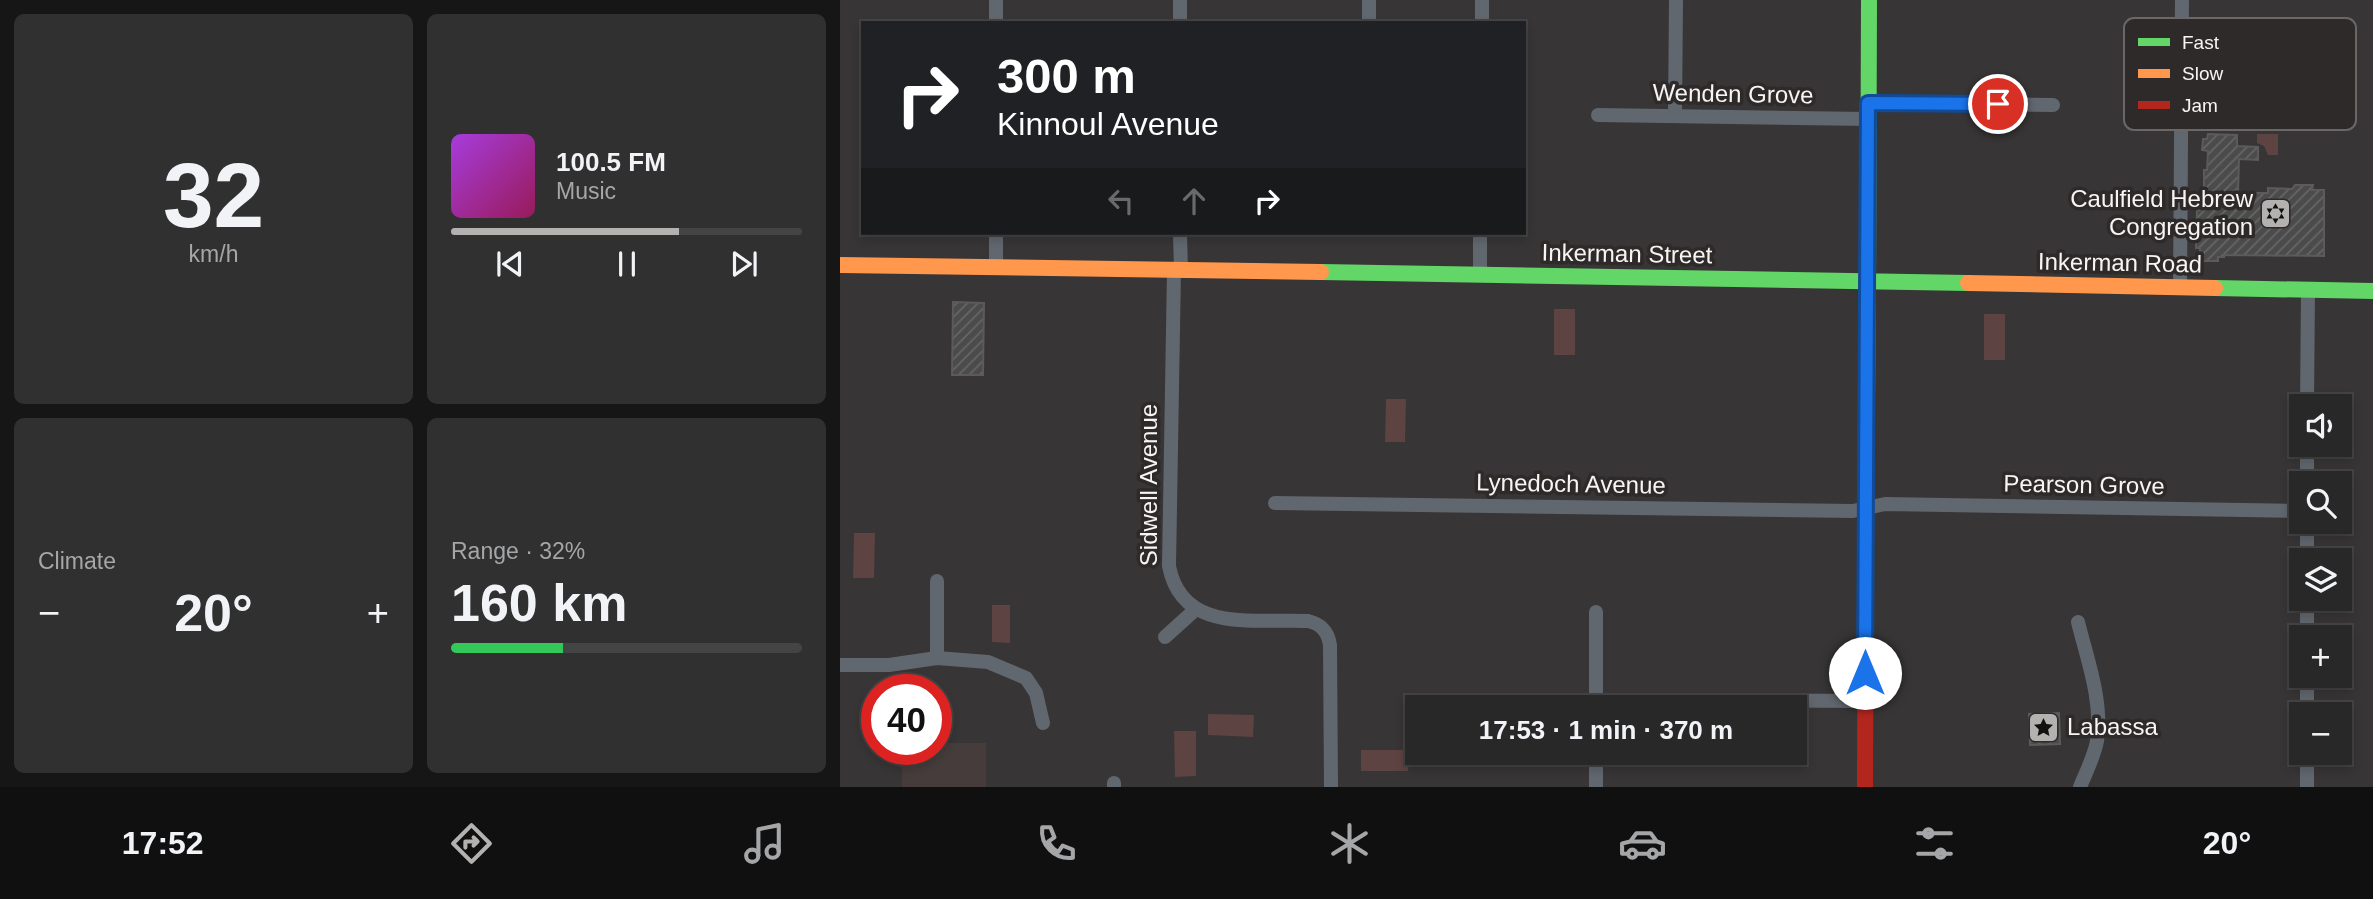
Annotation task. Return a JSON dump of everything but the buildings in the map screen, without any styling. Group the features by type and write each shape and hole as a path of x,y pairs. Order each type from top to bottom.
{"street":[{"path":"996,0 996,21"},
{"path":"1180,0 1180,21"},
{"path":"1369,0 1370,21"},
{"path":"1482,0 1482,21"},
{"path":"1675,116 1676,0"},
{"path":"1865,787 1869,0"},
{"path":"2182,0 2182,18"},
{"name":"Wenden Grove","path":"1598,115 1675,116 2053,104"},
{"path":"2180,287 2181,130"},
{"path":"996,235 996,268"},
{"name":"Sidwell Avenue","path":"1181,235 1177,270 1169,566 1179,592 1196,609"},
{"path":"1480,235 1480,275"},
{"name":"Inkerman Street","path":"840,265 1867,281"},
{"name":"Inkerman Road","path":"1867,281 2373,291"},
{"path":"2307,394 2308,289"},
{"name":"Lynedoch Avenue","path":"1275,503 1853,511 1866,507"},
{"name":"Pearson Grove","path":"1866,507 1885,504 2289,511"},
{"path":"937,582 937,657"},
{"path":"1165,637 1196,609 1227,620 1308,621 1318,624 1326,632 1331,645 1331,787"},
{"path":"1595,612 1596,695"},
{"path":"2078,622 2095,692 2098,720 2094,750 2080,787"},
{"path":"840,665 889,665 937,657 988,662 1020,674 1031,683 1043,723"},
{"path":"1807,701 1865,701"},
{"path":"1596,765 1596,787"},
{"path":"2307,765 2307,787"}],"shaded area":[{"path":"2257,134 2278,134 2278,155 2268,155 2264,146 2257,143"},
{"path":"1554,309 1575,309 1575,355 1554,355"},
{"path":"1984,314 2005,314 2005,360 1984,360"},
{"path":"1386,399 1406,399 1405,442 1385,442"},
{"path":"854,533 875,533 874,578 853,578"},
{"path":"992,605 1010,605 1010,643 992,642"},
{"path":"1208,714 1254,715 1253,737 1208,735"},
{"path":"1174,731 1196,731 1196,776 1175,777"},
{"path":"952,743 986,743 986,787 902,787 902,765 952,765"},
{"path":"1361,750 1405,750 1405,765 1408,765 1408,771 1361,771"}],"traffic: fast":[{"path":"1868,290 1869,0"},
{"path":"1321,272 1968,283"},
{"path":"2215,288 2373,291"}],"traffic: slow":[{"path":"840,265 1321,272"},
{"path":"1968,283 2215,288"},
{"path":"1866,508 1868,290"}],"traffic: jam":[{"path":"1865,787 1866,508"}],"place":[{"name":"Caulfield Hebrew Congregation","path":"2276,213"},
{"name":"Labassa","path":"2044,727"}],"route":[{"path":"1865,673 1868,103 1998,104"}]}
